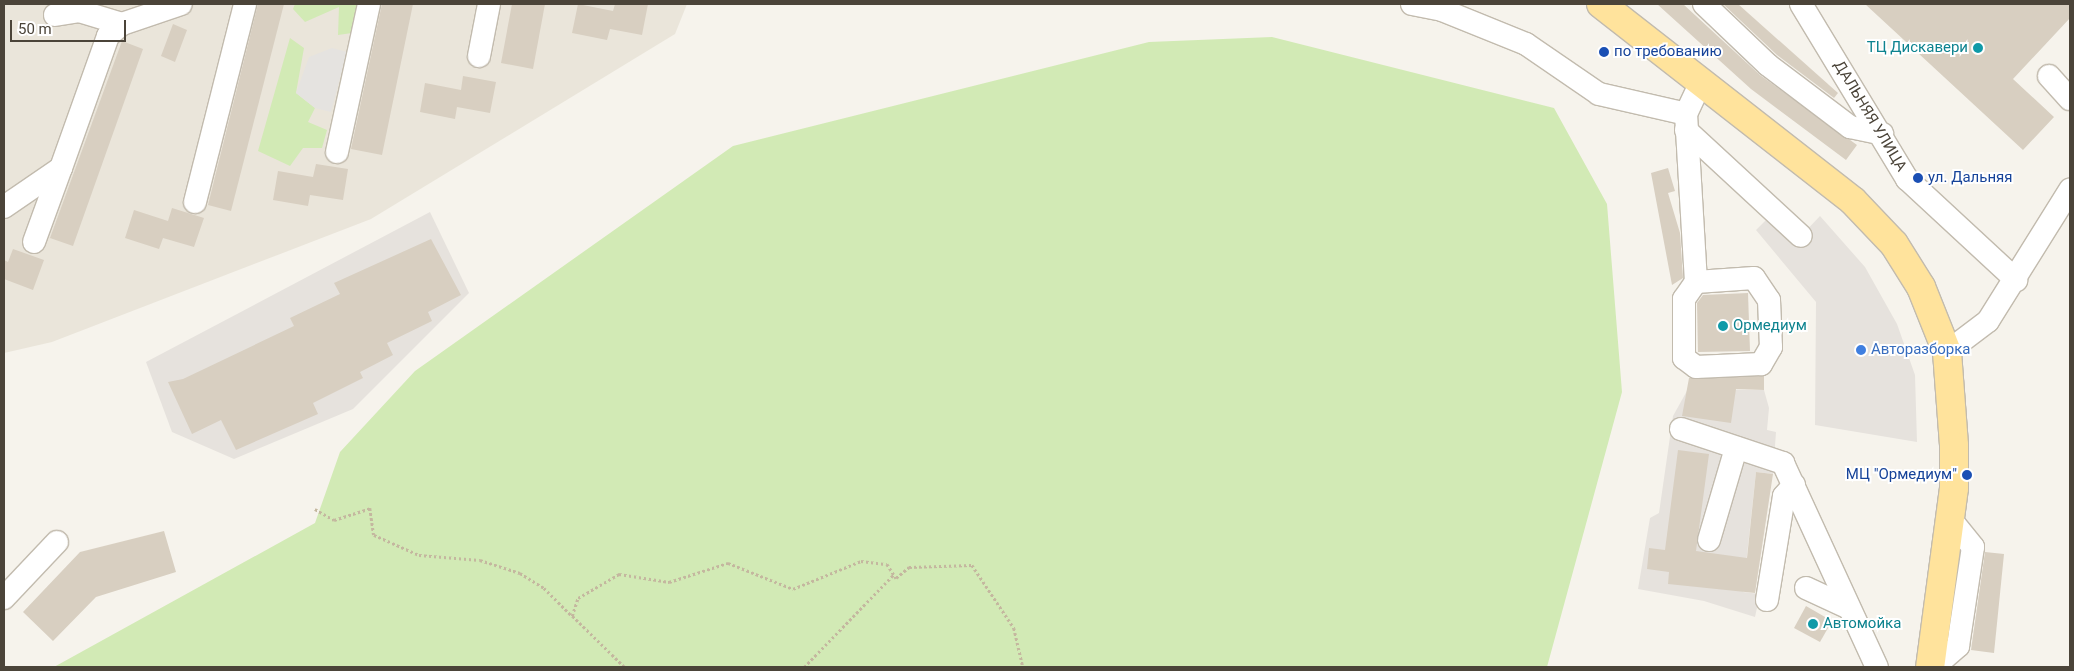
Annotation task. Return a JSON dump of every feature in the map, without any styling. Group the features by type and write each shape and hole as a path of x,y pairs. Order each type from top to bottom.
{"main road":[{"path":"1601,4 1853,201 1894,244 1913,272 1946,352 1954,446 1950,519 1930,667"}],"street":[{"path":"34,242 108,36 122,24 181,4"},
{"path":"195,202 245,4"},
{"path":"337,152 369,4"},
{"path":"480,56 489,4"},
{"path":"1412,4 1442,10 1526,44 1599,94 1686,122 1801,236"},
{"path":"1704,4 1768,65 1850,127 1882,134"},
{"name":"ДАЛЬНЯЯ УЛИЦА","path":"1801,4 1882,134 1907,179 2016,280"},
{"path":"55,15 79,11 122,24"},
{"path":"2049,76 2070,98"},
{"path":"1696,282 1754,278 1769,300 1771,347 1761,364 1696,367 1684,358 1684,299 1696,282 1686,122 1701,82"},
{"path":"4,207 61,168"},
{"path":"1946,352 1988,320 2063,218 2070,190"},
{"path":"1681,429 1783,463 1877,667"},
{"path":"1709,540 1736,448"},
{"path":"1767,600 1784,496 1794,485"},
{"path":"1934,667 1958,646 1973,547 1950,519"},
{"path":"4,598 57,542"},
{"path":"1806,588 1849,608"}],"path":[{"path":"315,509 334,520 370,508 374,534 419,555 480,560 520,572 544,588 624,667"},
{"path":"572,616 578,598 619,574 668,582 728,563 793,589 861,561 887,564 893,575"},
{"path":"804,667 893,575 902,574 909,567 972,565 1014,628 1023,667"}],"shaded area":[{"path":"4,4 687,4 675,34 371,219 52,342 4,353"},
{"path":"332,48 347,52 331,112 315,108 296,93 309,57"},
{"path":"430,212 469,293 353,409 234,459 172,432 146,362"},
{"name":"Авторазборка","path":"1770,216 1801,236 1820,216 1865,267 1897,324 1915,375 1917,442 1815,425 1816,302 1756,230"},
{"path":"1688,389 1764,390 1769,408 1767,430 1776,432 1773,474 1756,472 1743,592 1760,594 1755,617 1704,601 1638,589 1650,518 1659,513 1673,416"}],"green space":[{"path":"295,4 358,4 352,33 338,35 339,7 305,22 293,9"},
{"path":"1272,37 1554,108 1607,204 1622,392 1547,667 54,667 315,523 340,452 415,371 733,146 1149,42"},
{"path":"290,38 304,48 296,93 315,108 308,122 327,130 322,148 303,148 290,166 258,151"}],"building":[{"path":"258,4 284,4 231,211 208,205"},
{"path":"382,4 413,4 382,155 351,149"},
{"path":"512,4 545,4 533,69 501,63"},
{"path":"578,4 613,11 615,4 648,4 642,35 610,29 607,40 572,33"},
{"path":"1657,4 1683,4 1760,75 1857,145 1846,160 1751,89"},
{"path":"1723,4 1738,4 1838,93 1834,98 1777,55"},
{"name":"ТЦ Дискавери","path":"1865,4 2070,4 2070,18 2013,79 2054,117 2023,150"},
{"path":"173,24 187,30 175,62 161,56"},
{"path":"122,41 143,49 73,246 50,238"},
{"path":"463,76 496,82 490,113 457,107 455,119 420,112 425,83 461,90"},
{"path":"316,164 348,169 343,200 310,195 308,206 273,200 278,171 313,177"},
{"path":"1668,168 1675,191 1668,193 1680,233 1683,278 1672,285 1651,173"},
{"path":"172,208 204,218 194,247 163,238 159,249 125,238 134,210 168,221"},
{"path":"431,239 461,295 428,312 432,321 387,343 393,355 360,372 363,378 313,403 318,414 236,450 221,420 192,434 168,382 183,379 294,326 290,318 340,294 334,283"},
{"path":"13,249 44,260 33,290 4,279 4,260 8,262"},
{"name":"Ормедиум","path":"1748,293 1750,351 1698,352 1697,303 1703,295"},
{"path":"1764,376 1764,390 1736,389 1731,423 1682,416 1689,378"},
{"path":"1678,450 1709,454 1696,551 1747,558 1756,472 1773,474 1755,593 1668,584 1669,572 1647,569 1649,548 1665,550"},
{"path":"164,531 176,572 96,597 53,641 23,612 80,552"},
{"path":"1985,552 2004,554 1994,653 1971,650"},
{"name":"Автомойка","path":"1806,606 1832,621 1820,642 1794,628"}],"place":[{"name":"ТЦ Дискавери","path":"1978,48"},
{"name":"по требованию","path":"1604,52"},
{"name":"ул. Дальняя","path":"1918,178"},
{"name":"Ормедиум","path":"1723,326"},
{"name":"Авторазборка","path":"1861,350"},
{"name":"МЦ \"Ормедиум\"","path":"1967,475"},
{"name":"Автомойка","path":"1813,624"}]}
